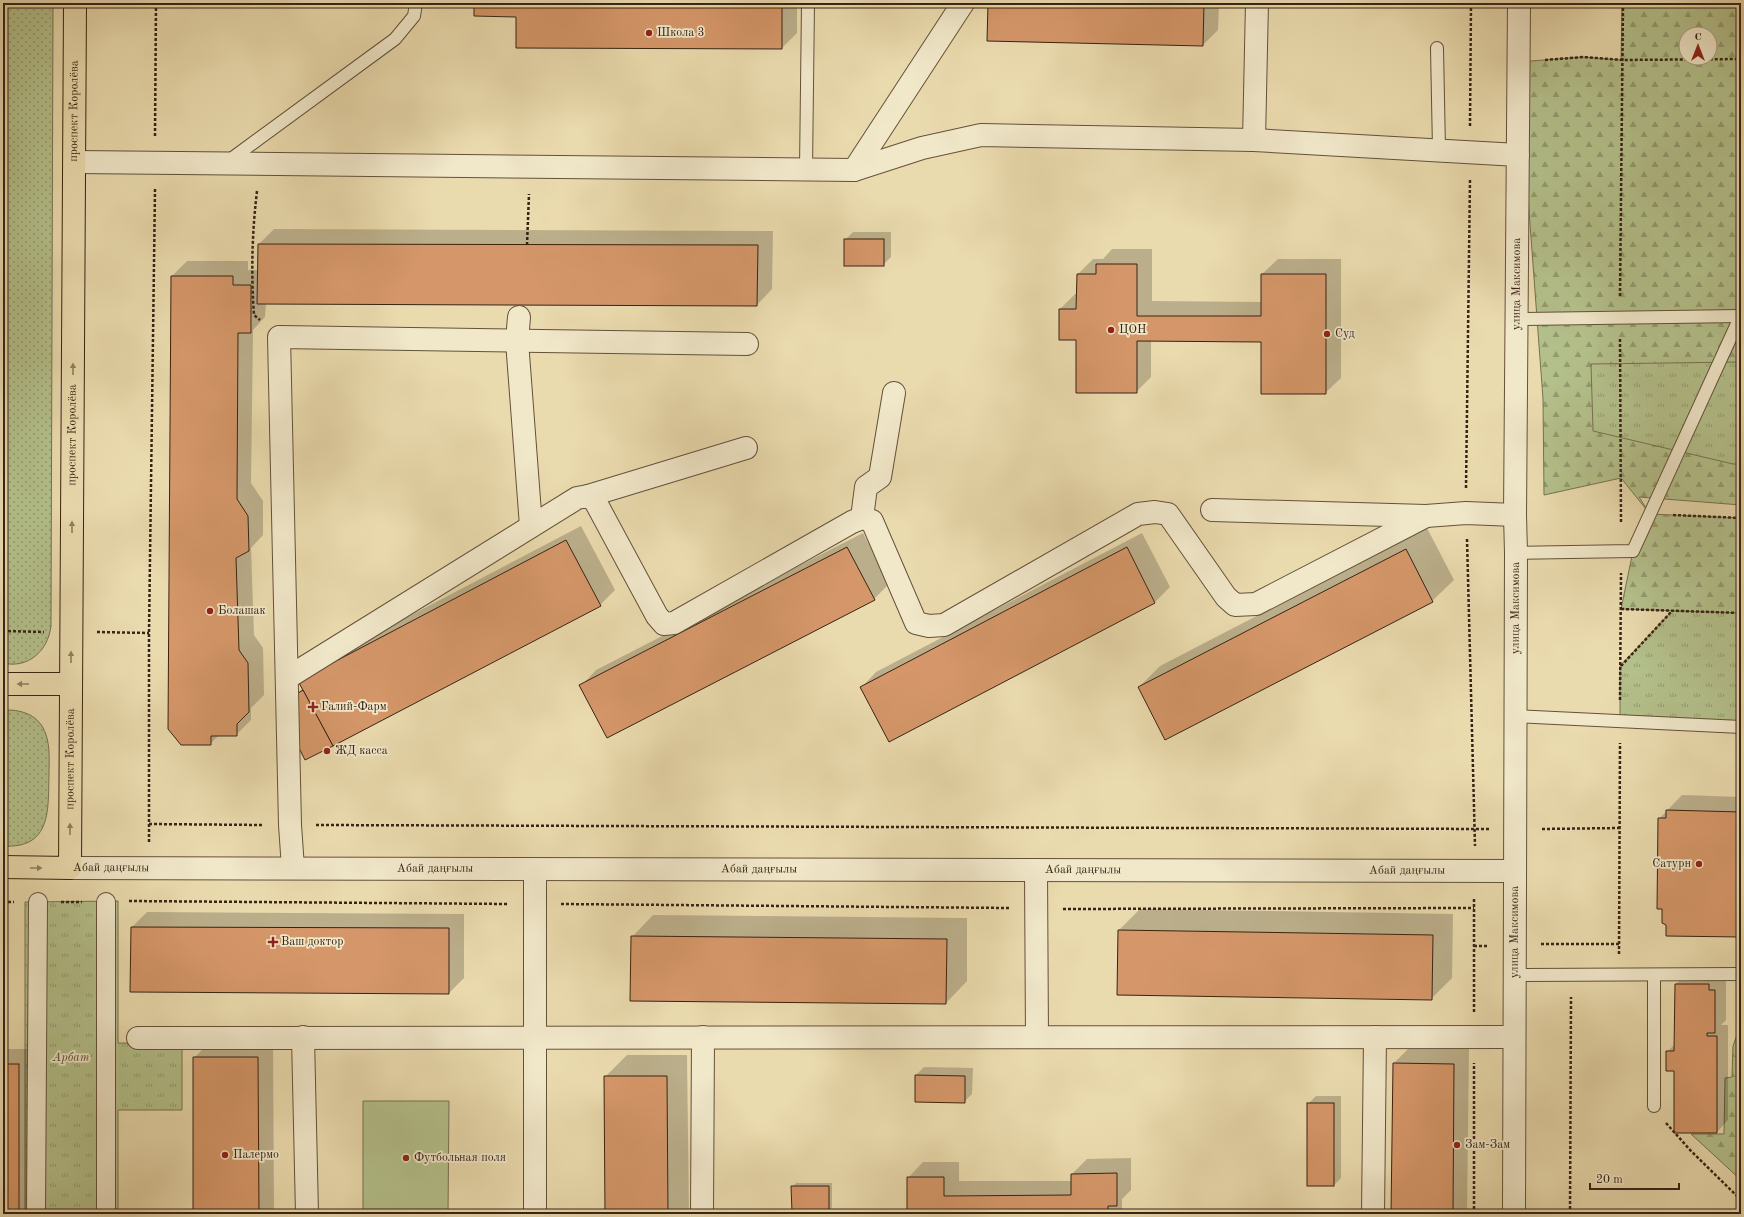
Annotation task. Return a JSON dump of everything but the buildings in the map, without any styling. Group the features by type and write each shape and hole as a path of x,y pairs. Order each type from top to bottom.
{"main road":[{"name":"проспект Королёва","path":"70,868 75,3"},
{"path":"3,684 71,684"},
{"name":"Абай даңғылы","path":"3,867 70,868"}],"street":[{"path":"854,170 963,3"},
{"path":"1254,140 1257,3"},
{"name":"улица Максимова","path":"1514,1214 1516,553 1514,515 1519,3"},
{"path":"75,162 854,170 922,148 981,135 1254,140 1518,155"},
{"path":"519,317 517,341 531,526"},
{"path":"292,868 279,337 748,344"},
{"path":"862,518 866,487 880,476 894,393"},
{"path":"287,678 577,498 588,496 746,448"},
{"path":"588,496 595,501 657,616 664,624 674,623 852,522 862,518 872,521 916,623 929,626 944,625 1138,514 1155,512 1168,514 1226,597 1234,605 1256,604 1426,516"},
{"path":"1212,510 1426,516 1466,513 1514,515"},
{"name":"Абай даңғылы","path":"70,868 1514,871"},
{"path":"535,869 535,1214"},
{"path":"1036,870 1038,1037"},
{"path":"36,1214 38,902"},
{"path":"106,902 106,1214"},
{"path":"303,1037 307,1214"},
{"path":"702,1037 702,1214"},
{"path":"1373,1214 1374,1037"},
{"path":"138,1038 1514,1037"}],"lane":[{"path":"225,164 394,39 414,16 416,3"},
{"path":"806,169 808,3"},
{"path":"1437,48 1439,150"},
{"path":"1516,553 1633,551 1741,316 1517,319"},
{"path":"1515,716 1741,727"},
{"path":"1514,975 1741,974"},
{"path":"1654,975 1654,1106"}],"path":[{"path":"149,901 149,633 156,3"},
{"path":"1471,3 1466,513 1475,828 1474,1214"},
{"path":"1619,975 1621,609 1620,317 1623,3"},
{"path":"1518,62 1583,57 1623,60 1741,59"},
{"path":"260,164 252,236 251,280 254,316 279,337"},
{"path":"527,245 530,167"},
{"path":"1621,512 1741,518"},
{"path":"1621,609 1741,613"},
{"path":"1620,666 1672,611"},
{"path":"149,824 1514,829 1620,828"},
{"path":"3,902 149,901 1037,909 1474,908"},
{"path":"1474,946 1619,944"},
{"path":"1570,1214 1572,975"},
{"path":"1654,1106 1673,1132 1741,1200"}],"green space":[{"path":"3,3 53,3 51,626 46,643 35,656 28,661 12,664 3,663"},
{"path":"1622,3 1741,3 1741,505 1639,497 1650,514 1621,478 1544,495 1543,399 1518,62 1583,57 1621,60"},
{"path":"1741,362 1741,464 1733,464 1593,431 1591,364"},
{"path":"1650,514 1741,518 1741,613 1621,609 1633,551"},
{"path":"1672,611 1741,613 1741,722 1620,721 1620,666"},
{"path":"3,711 20,711 32,716 39,722 45,732 49,750 48,800 47,813 39,834 31,841 19,845 3,846"},
{"name":"Арбат","path":"118,901 118,1043 182,1044 182,1110 118,1110 118,1214 25,1214 25,902"},
{"path":"1741,1024 1741,1180 1691,1134 1724,1134 1725,1078 1732,1077 1733,1046"},
{"name":"Футбольная поля","path":"363,1101 449,1101 448,1214 363,1214"}],"place":[{"name":"Школа 3","path":"649,33"},
{"name":"ЦОН","path":"1111,330"},
{"name":"Суд","path":"1327,334"},
{"name":"Болашак","path":"210,611"},
{"name":"Галий-Фарм","path":"313,707"},
{"name":"ЖД касса","path":"327,751"},
{"name":"Сатурн","path":"1699,864"},
{"name":"Ваш доктор","path":"273,942"},
{"name":"Зам-Зам","path":"1457,1145"},
{"name":"Палермо","path":"225,1155"},
{"name":"Футбольная поля","path":"406,1158"}]}
